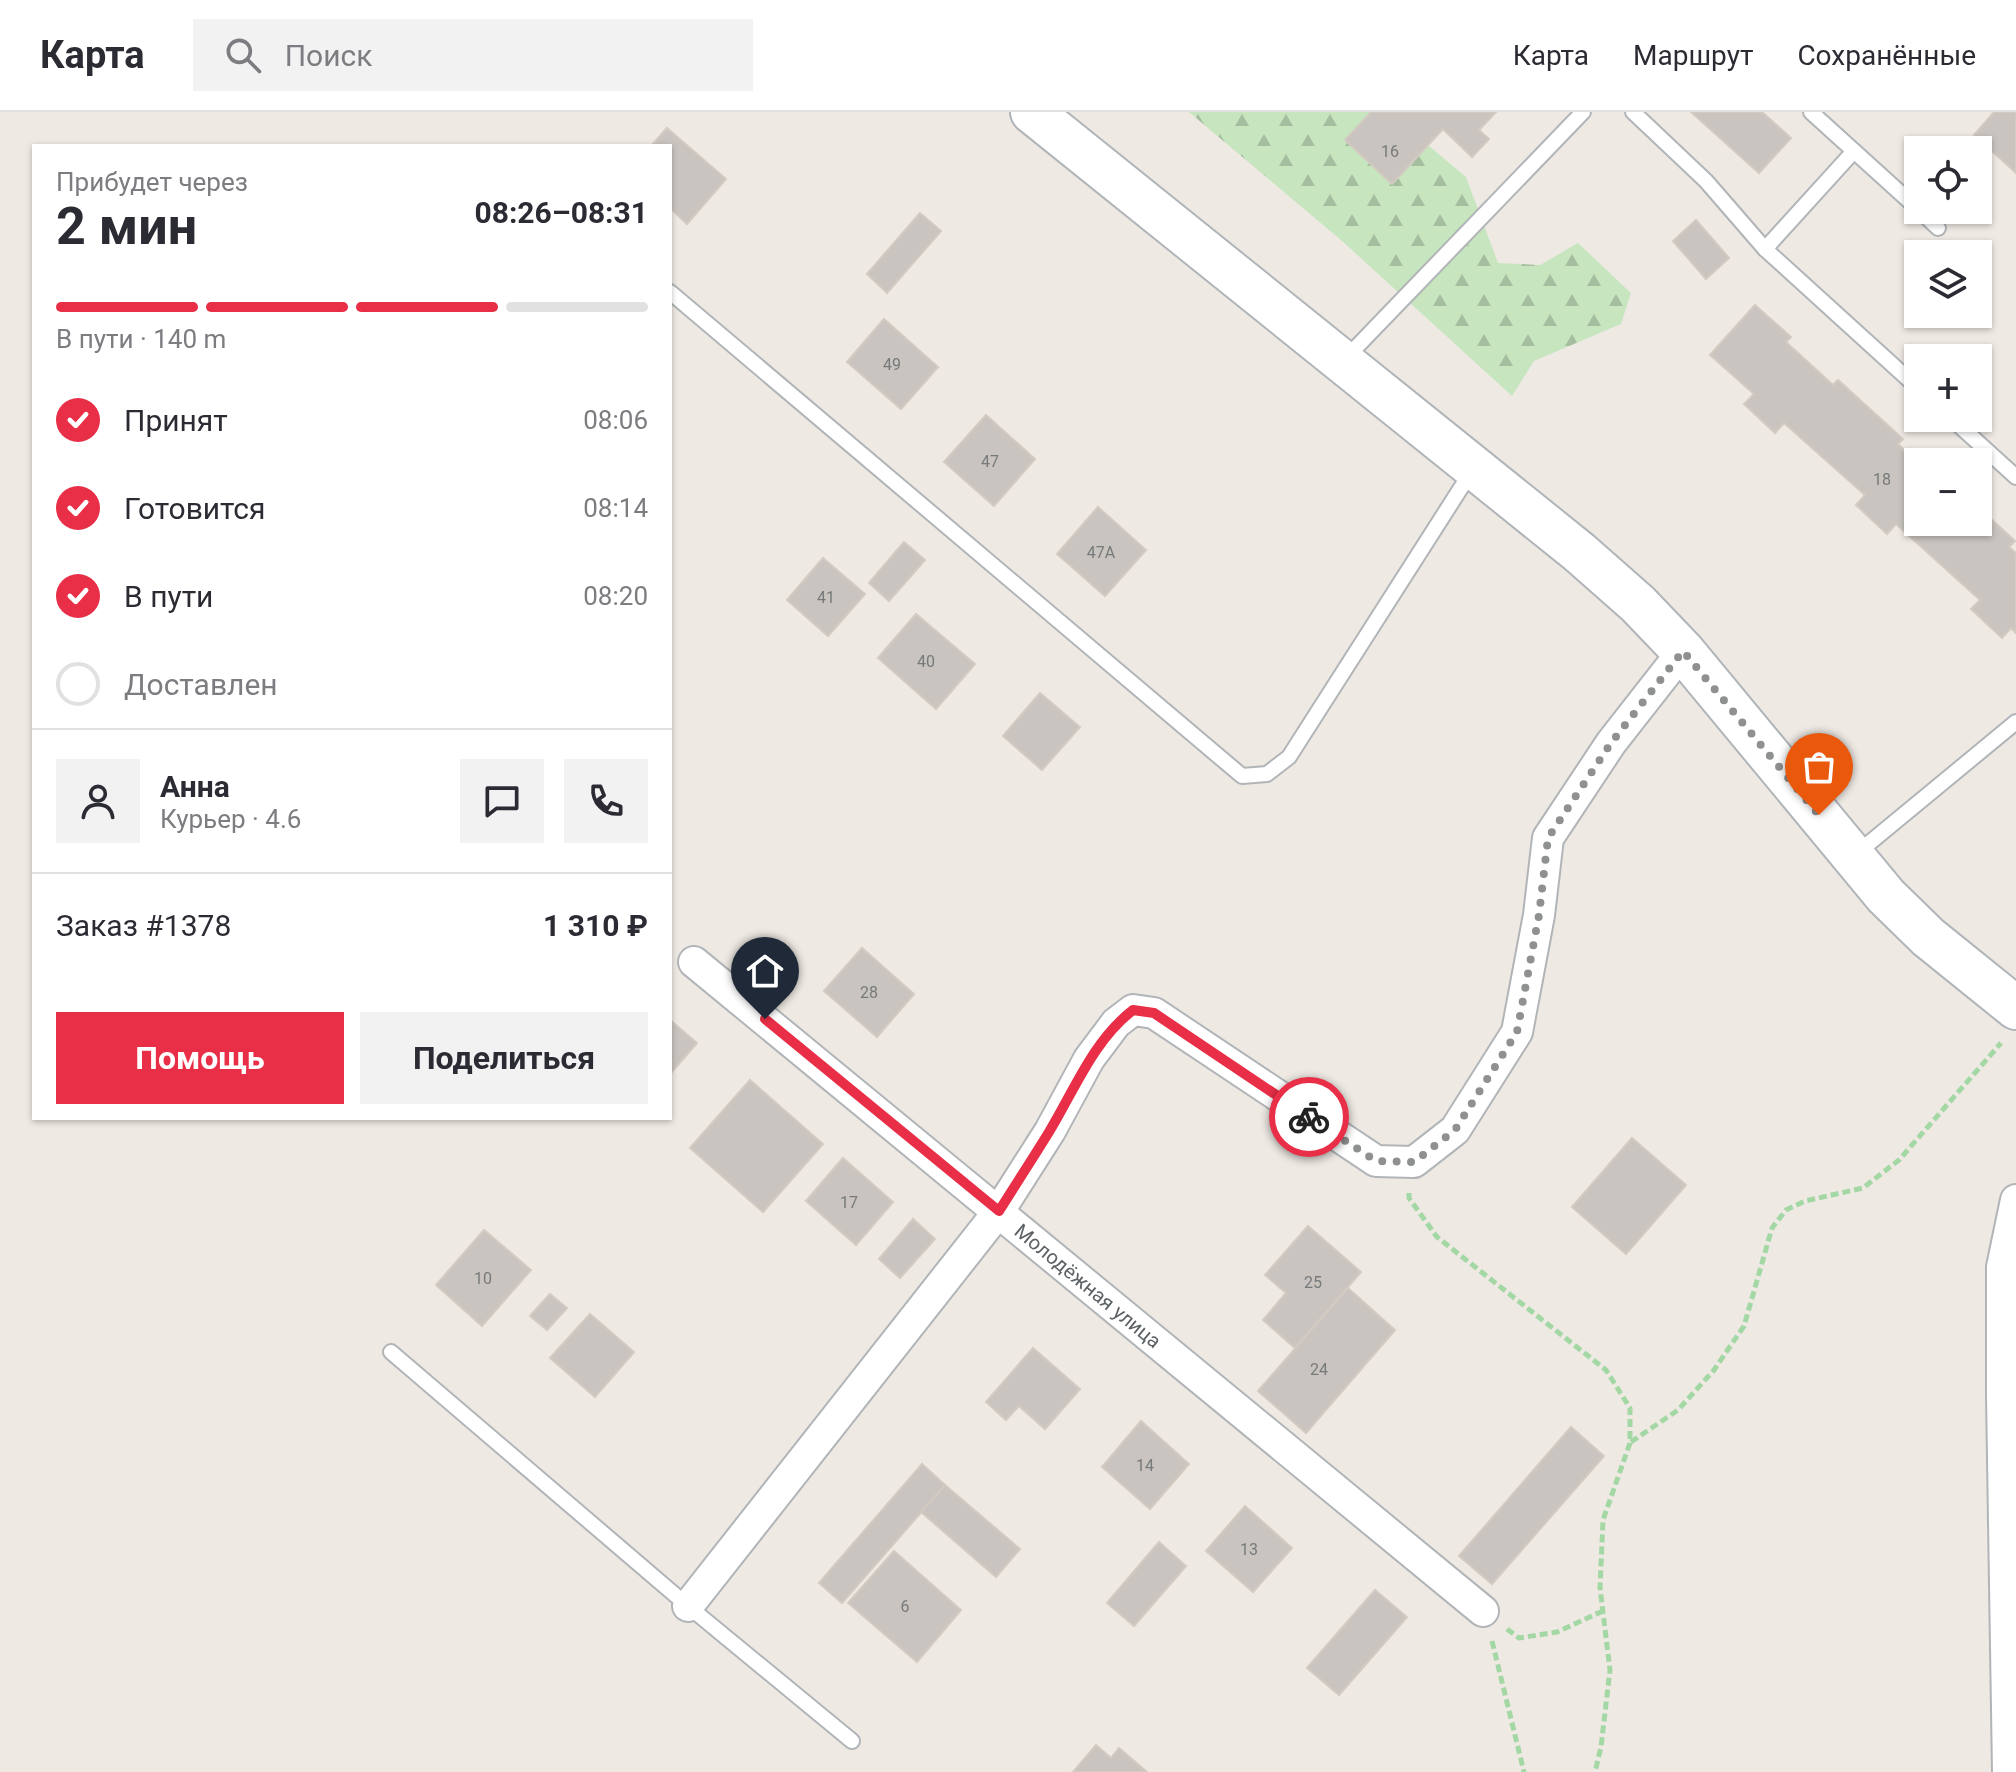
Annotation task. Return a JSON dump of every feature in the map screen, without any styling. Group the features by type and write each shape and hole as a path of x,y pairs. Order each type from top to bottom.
{"street":[{"path":"1032,112 1591,562 1638,604 1683,651 1886,896 2011,1022"},
{"path":"688,1606 999,1211 1050,1131 1089,1059 1116,1023 1133,1010 1154,1013 1376,1161 1414,1162 1455,1130 1517,1032 1539,915 1548,838 1611,743 1683,651"},
{"name":"Молодёжная улица","path":"694,962 1483,1611"},
{"path":"2008,1772 2002,1267 2016,1200"}],"lane":[{"path":"1341,363 1583,112"},
{"path":"1633,112 1695,170 1765,249 1904,375"},
{"path":"1811,112 1904,197"},
{"path":"1765,249 1854,151"},
{"path":"1934,224 1938,228"},
{"path":"672,294 1242,776 1267,774 1289,757 1473,468"},
{"path":"1966,432 2016,477"},
{"path":"1853,856 2016,722"},
{"path":"391,1352 688,1606 852,1741"}],"path":[{"path":"1630,1443 1678,1410 1714,1370 1744,1326 1772,1228 1786,1210 1805,1201 1863,1188 1899,1160 2011,1022"},
{"path":"1405,1162 1409,1198 1437,1237 1606,1370 1630,1408 1630,1443 1603,1520 1600,1588 1610,1670 1595,1772"},
{"path":"1483,1611 1519,1638 1557,1632 1603,1611"},
{"path":"1483,1611 1524,1772"}],"green space":[{"path":"1189,112 1371,112 1428,145 1466,177 1498,263 1540,265 1578,243 1631,293 1621,324 1534,361 1512,396 1342,241"}],"building":[{"path":"1371,112 1496,112 1479,130 1489,139 1472,157 1443,129 1392,184 1345,140"},
{"path":"1691,112 1762,112 1791,138 1759,173"},
{"path":"1994,112 2016,112 2016,173 1992,151 1992,136 1974,135"},
{"path":"667,128 726,179 687,224 672,210 672,144 653,144"},
{"path":"920,213 941,231 887,293 867,274"},
{"path":"1696,220 1729,258 1706,279 1673,241"},
{"path":"1755,305 1791,337 1786,342 1833,385 1838,380 1903,439 1898,444 1904,449 1904,531 1896,524 1887,534 1856,505 1865,495 1784,423 1775,433 1744,404 1754,394 1710,355"},
{"path":"884,319 938,367 901,409 847,362"},
{"path":"986,415 1035,459 994,506 944,462"},
{"path":"1098,507 1146,550 1105,596 1057,554"},
{"path":"1992,520 2015,541 2009,547 2016,553 2016,633 2011,628 2002,638 1971,609 1980,600 1909,536 1992,536"},
{"path":"904,542 925,560 889,601 869,583"},
{"path":"823,558 865,594 828,636 787,600"},
{"path":"916,614 975,664 936,709 878,658"},
{"path":"1040,693 1080,727 1042,770 1003,736"},
{"path":"862,948 914,994 877,1037 824,991"},
{"path":"672,1022 697,1043 672,1072"},
{"path":"750,1080 823,1144 763,1212 690,1148"},
{"path":"1632,1138 1686,1185 1626,1254 1572,1207"},
{"path":"843,1158 893,1202 856,1245 806,1201"},
{"path":"913,1219 935,1239 900,1278 879,1259"},
{"path":"1308,1226 1361,1272 1295,1348 1263,1320 1286,1293 1265,1275"},
{"path":"484,1230 531,1270 482,1326 436,1285"},
{"path":"1348,1288 1395,1330 1306,1433 1258,1391"},
{"path":"550,1294 567,1308 547,1330 530,1316"},
{"path":"590,1314 634,1352 595,1397 550,1358"},
{"path":"1033,1348 1080,1389 1045,1429 1019,1406 1006,1420 986,1402"},
{"path":"1141,1421 1189,1464 1150,1509 1102,1467"},
{"path":"1571,1427 1604,1456 1492,1584 1459,1556"},
{"path":"922,1464 945,1485 842,1603 819,1583"},
{"path":"945,1485 1020,1549 996,1577 921,1512"},
{"path":"1245,1506 1292,1548 1253,1592 1206,1551"},
{"path":"1159,1542 1186,1566 1134,1626 1107,1603"},
{"path":"894,1551 961,1610 917,1662 848,1603"},
{"path":"1375,1590 1407,1617 1339,1695 1307,1668"},
{"path":"1096,1745 1111,1758 1119,1748 1147,1772 1073,1772"}],"way so far":[{"path":"1309,1117 1376,1161 1414,1162 1455,1130 1517,1032 1539,915 1548,838 1611,743 1683,651 1819,815"}],"route":[{"path":"765,1019 999,1211 1050,1131 1089,1059 1116,1023 1133,1010 1154,1013 1309,1117"}]}
